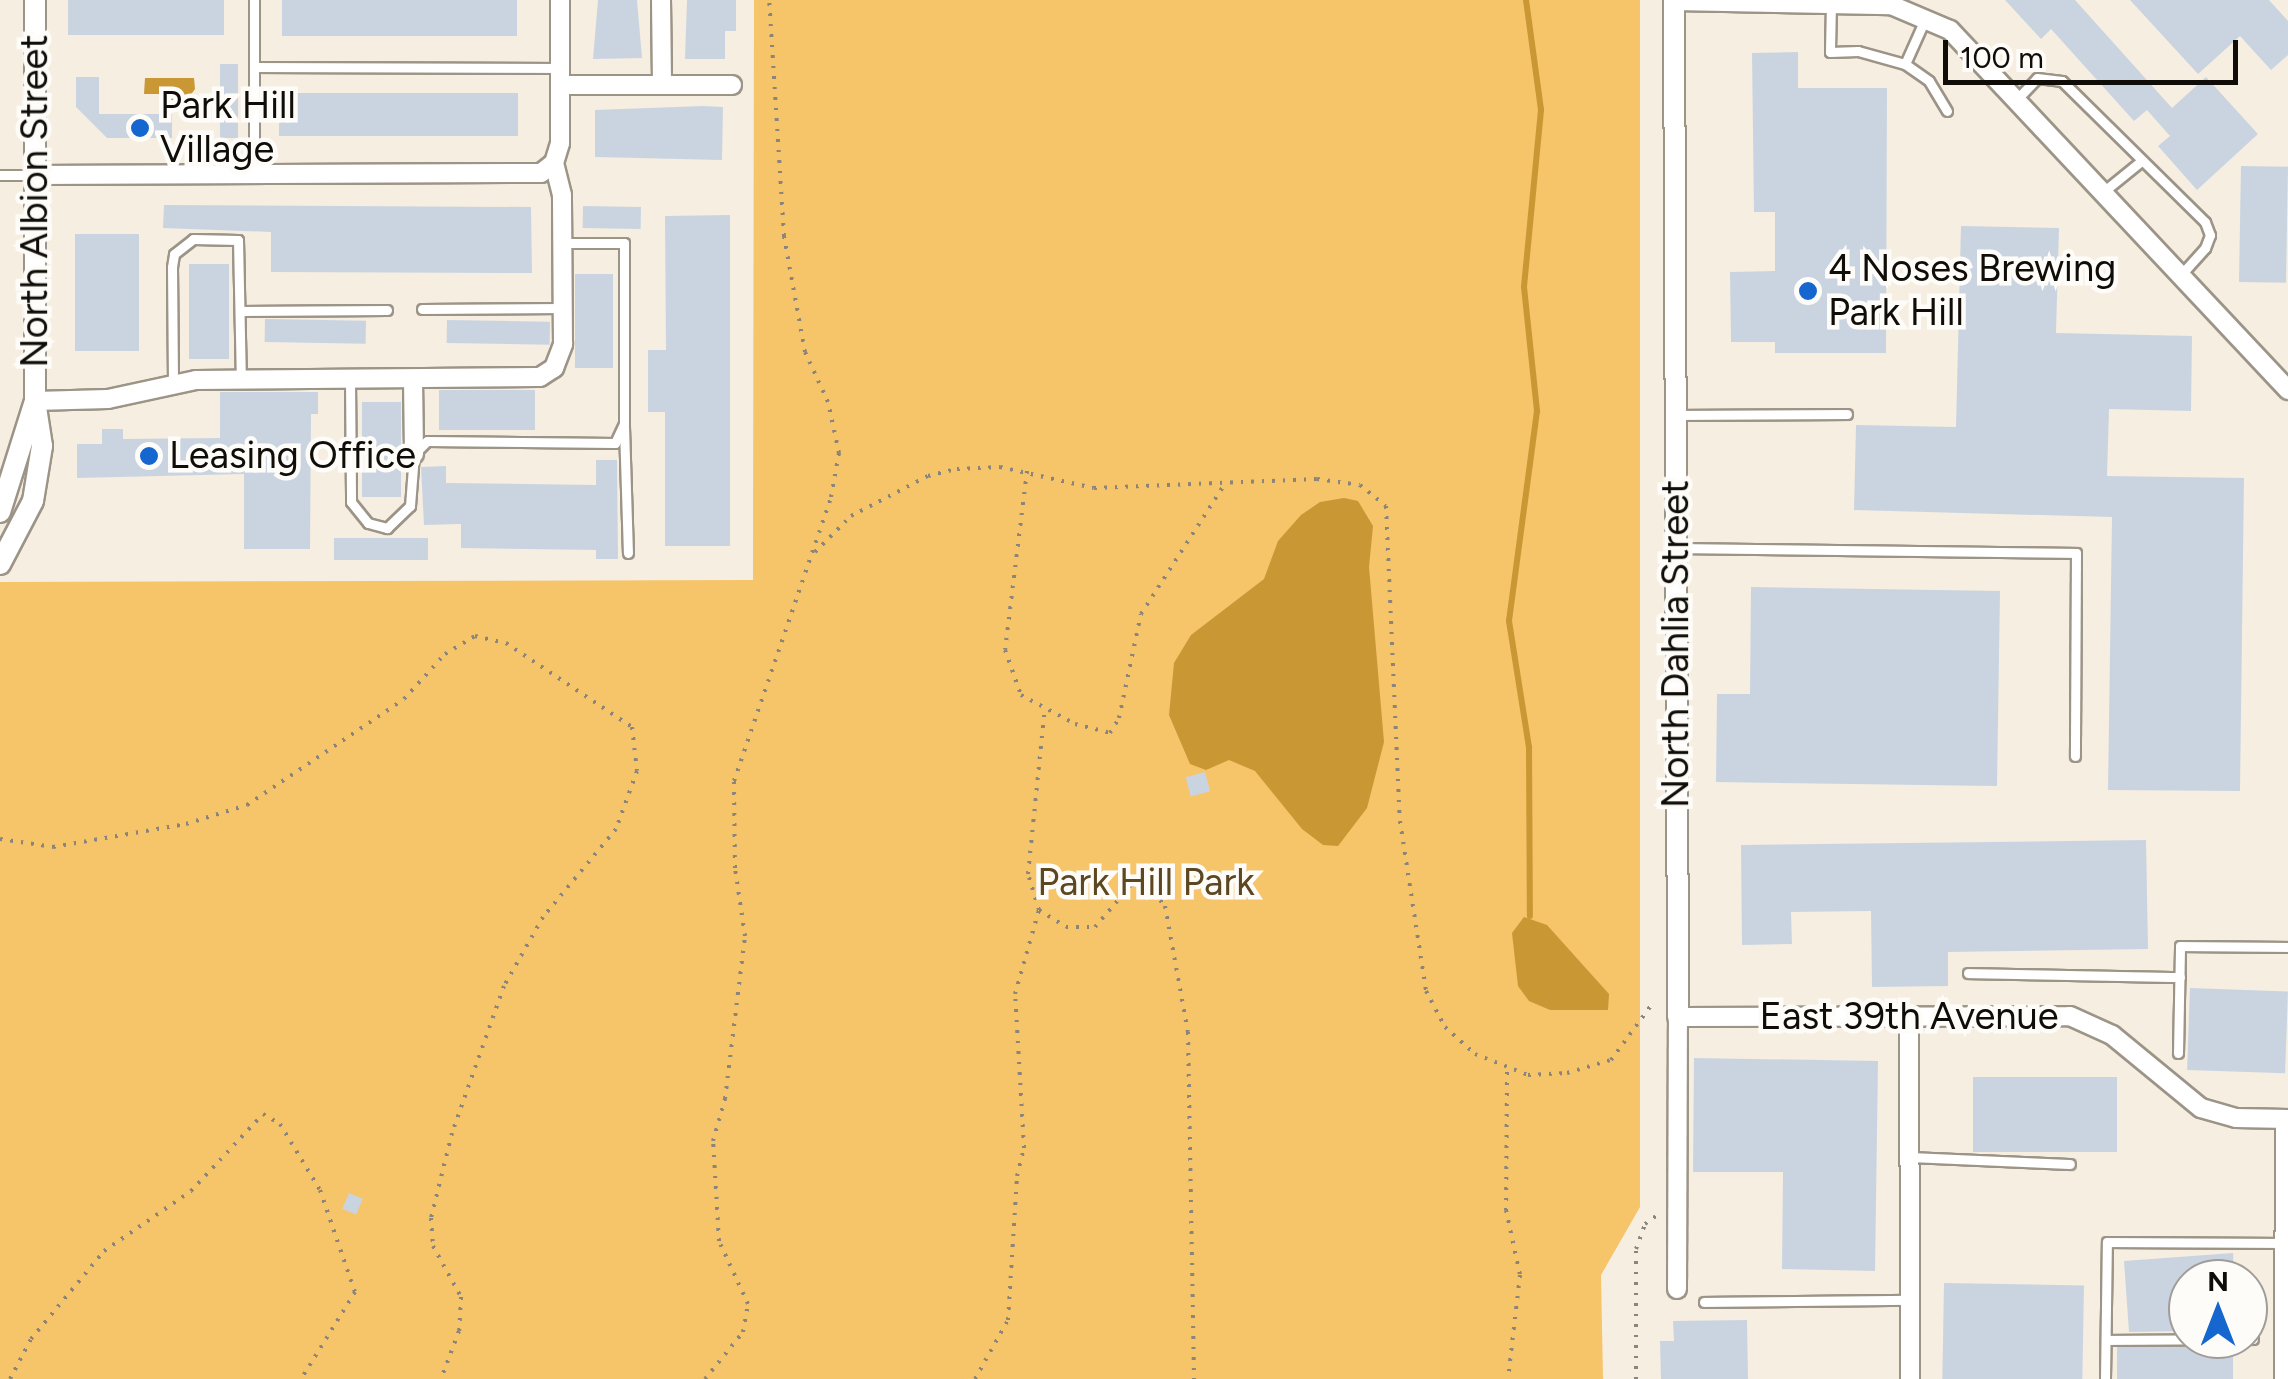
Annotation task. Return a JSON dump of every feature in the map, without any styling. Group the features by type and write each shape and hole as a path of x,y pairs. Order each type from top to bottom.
{"street":[{"name":"North Albion Street","path":"35,0 35,402"},
{"path":"35,402 108,400 173,381 413,380 548,374 562,352 562,243 554,162 560,0"},
{"path":"662,0 662,85"},
{"path":"1674,0 1891,5 1926,16 1964,42 2288,390"},
{"name":"North Dahlia Street","path":"1674,0 1677,1289"},
{"path":"560,76 662,85 732,85"},
{"path":"33,175 523,176 554,162"},
{"path":"413,380 414,454"},
{"path":"0,512 35,402"},
{"path":"0,564 38,482 42,424 35,402"},
{"name":"East 39th Avenue","path":"1678,1016 2070,1016 2112,1035 2201,1108 2236,1118 2287,1119"},
{"path":"1909,1016 1910,1379"},
{"path":"2284,1379 2287,1119"}],"lane":[{"path":"254,0 254,176"},
{"path":"1832,3 1830,52 1870,53 1905,64 1930,80 1947,111"},
{"path":"1905,64 1926,16"},
{"path":"255,67 560,76"},
{"path":"2017,99 2037,78 2062,81 2188,206 2210,235 2181,275"},
{"path":"2104,192 2140,162"},
{"path":"0,174 33,175"},
{"path":"173,381 172,267 182,245 238,240 241,380"},
{"path":"562,243 624,243 628,553"},
{"path":"422,309 563,308"},
{"path":"240,311 386,310"},
{"path":"350,380 351,502 368,524 387,528 410,506 414,454 427,441 616,442 624,424"},
{"path":"1676,416 1847,414"},
{"path":"1676,548 2076,554 2075,756"},
{"path":"2178,1053 2180,946 2288,947"},
{"path":"1968,973 2180,977"},
{"path":"1909,1158 2070,1164"},
{"path":"2105,1379 2108,1242 2285,1243"},
{"path":"1704,1302 1910,1300"},
{"path":"2106,1340 2168,1340"}],"path":[{"path":"705,1379 744,1332 748,1304 719,1241 713,1142 725,1099 746,936 735,868 734,780 811,557 838,453 828,402 804,352 784,236 770,0"},
{"path":"811,557 852,516 928,476 1000,467 1094,488 1317,479 1360,485 1386,506 1400,821 1420,973 1446,1027 1475,1054 1506,1070 1567,1073 1611,1060 1650,1007"},
{"path":"1028,471 1005,650 1022,696 1110,733 1119,718 1141,614 1224,484"},
{"path":"0,839 54,848 186,824 246,805 404,699 445,654 476,636 506,643 632,727 638,772 616,829 543,917 504,986 452,1133 432,1218 434,1246 461,1296 459,1332 441,1379"},
{"path":"974,1379 1008,1320 1016,1176 1024,1148 1015,994 1039,910 1028,874 1045,708"},
{"path":"1039,910 1066,927 1095,927 1132,885 1147,884 1165,906 1188,1032 1194,1379"},
{"path":"1506,1070 1506,1210 1520,1275 1508,1379"},
{"path":"10,1379 31,1339 104,1252 191,1191 263,1114 280,1124 320,1190 354,1292 300,1379"},
{"path":"1636,1379 1636,1249 1646,1224 1677,1201"}],"green space":[{"name":"Park Hill Park","path":"754,0 1640,0 1640,1207 1601,1275 1603,1379 0,1379 0,582 753,580"}],"shaded area":[{"path":"145,78 194,78 195,89 187,100 168,100 167,94 144,94"},
{"path":"1344,498 1358,501 1373,526 1369,567 1384,742 1367,808 1338,846 1323,845 1302,829 1255,771 1229,760 1206,770 1190,764 1169,715 1174,663 1191,635 1264,579 1278,541 1301,515 1320,502"},
{"path":"1524,917 1547,925 1609,994 1608,1010 1550,1010 1529,1001 1518,986 1512,933"}],"building":[{"path":"68,0 224,0 224,35 68,35"},
{"path":"282,0 517,0 517,36 282,36"},
{"path":"598,0 637,0 642,58 593,59"},
{"path":"687,0 736,0 736,31 725,31 725,59 685,59"},
{"path":"2005,0 2075,0 2172,108 2206,77 2258,134 2197,190 2158,146 2170,136 2147,110 2134,121 2051,29 2041,39"},
{"path":"2130,0 2269,0 2288,21 2288,55 2271,70 2240,36 2198,74"},
{"path":"1798,52 1798,88 1887,88 1886,353 1775,353 1775,342 1731,342 1730,272 1775,271 1775,212 1754,212 1752,53"},
{"path":"220,64 238,64 238,138 220,138"},
{"path":"76,77 99,77 99,114 172,114 172,138 107,138 76,107"},
{"path":"279,93 518,93 518,136 279,136"},
{"path":"723,107 722,160 595,157 595,110"},
{"path":"2241,166 2288,167 2286,283 2239,282"},
{"path":"164,205 531,207 532,273 271,272 271,232 163,228"},
{"path":"583,206 641,207 641,229 583,228"},
{"path":"730,215 730,546 665,546 665,412 648,412 648,350 666,350 665,216"},
{"path":"1961,226 2059,228 2056,333 2192,336 2191,411 2109,409 2107,476 2244,478 2240,791 2108,790 2112,517 1854,510 1856,425 1956,427"},
{"path":"75,234 139,234 139,351 75,351"},
{"path":"189,264 229,264 229,359 189,359"},
{"path":"575,274 613,274 613,368 575,368"},
{"path":"265,319 366,321 366,344 265,342"},
{"path":"447,320 550,322 550,345 447,343"},
{"path":"439,390 535,390 535,430 439,430"},
{"path":"220,392 318,392 318,414 311,414 310,549 244,549 244,474 77,478 77,444 102,444 102,429 123,429 123,439 220,438"},
{"path":"362,402 401,402 401,497 362,497"},
{"path":"596,460 617,460 618,559 596,559 596,550 461,548 461,524 424,525 421,467 446,466 446,483 596,485"},
{"path":"334,538 428,538 428,560 334,560"},
{"path":"1751,587 2000,591 1997,786 1716,782 1717,694 1750,694"},
{"path":"1205,772 1210,791 1191,796 1186,777"},
{"path":"2146,840 2148,949 1948,952 1948,986 1872,987 1871,911 1791,912 1792,944 1742,945 1741,845"},
{"path":"2190,988 2288,991 2285,1073 2187,1070"},
{"path":"1694,1058 1878,1061 1875,1271 1782,1269 1783,1172 1693,1172"},
{"path":"1973,1077 2117,1077 2117,1152 1973,1152"},
{"path":"349,1193 363,1199 356,1215 342,1209"},
{"path":"2233,1253 2233,1259 2168,1259 2168,1331 2129,1332 2124,1261"},
{"path":"1944,1283 2084,1285 2082,1379 1942,1379"},
{"path":"1747,1320 1748,1379 1661,1379 1660,1341 1674,1341 1673,1321"},
{"path":"2117,1347 2168,1347 2168,1359 2233,1359 2233,1379 2117,1379"}],"waterway":[{"path":"1526,0 1541,110 1524,287 1537,411 1509,621 1529,747 1530,916"}],"place":[{"name":"Park Hill Village","path":"140,128"},
{"name":"4 Noses Brewing Park Hill","path":"1808,291"},
{"name":"Leasing Office","path":"149,456"}]}
